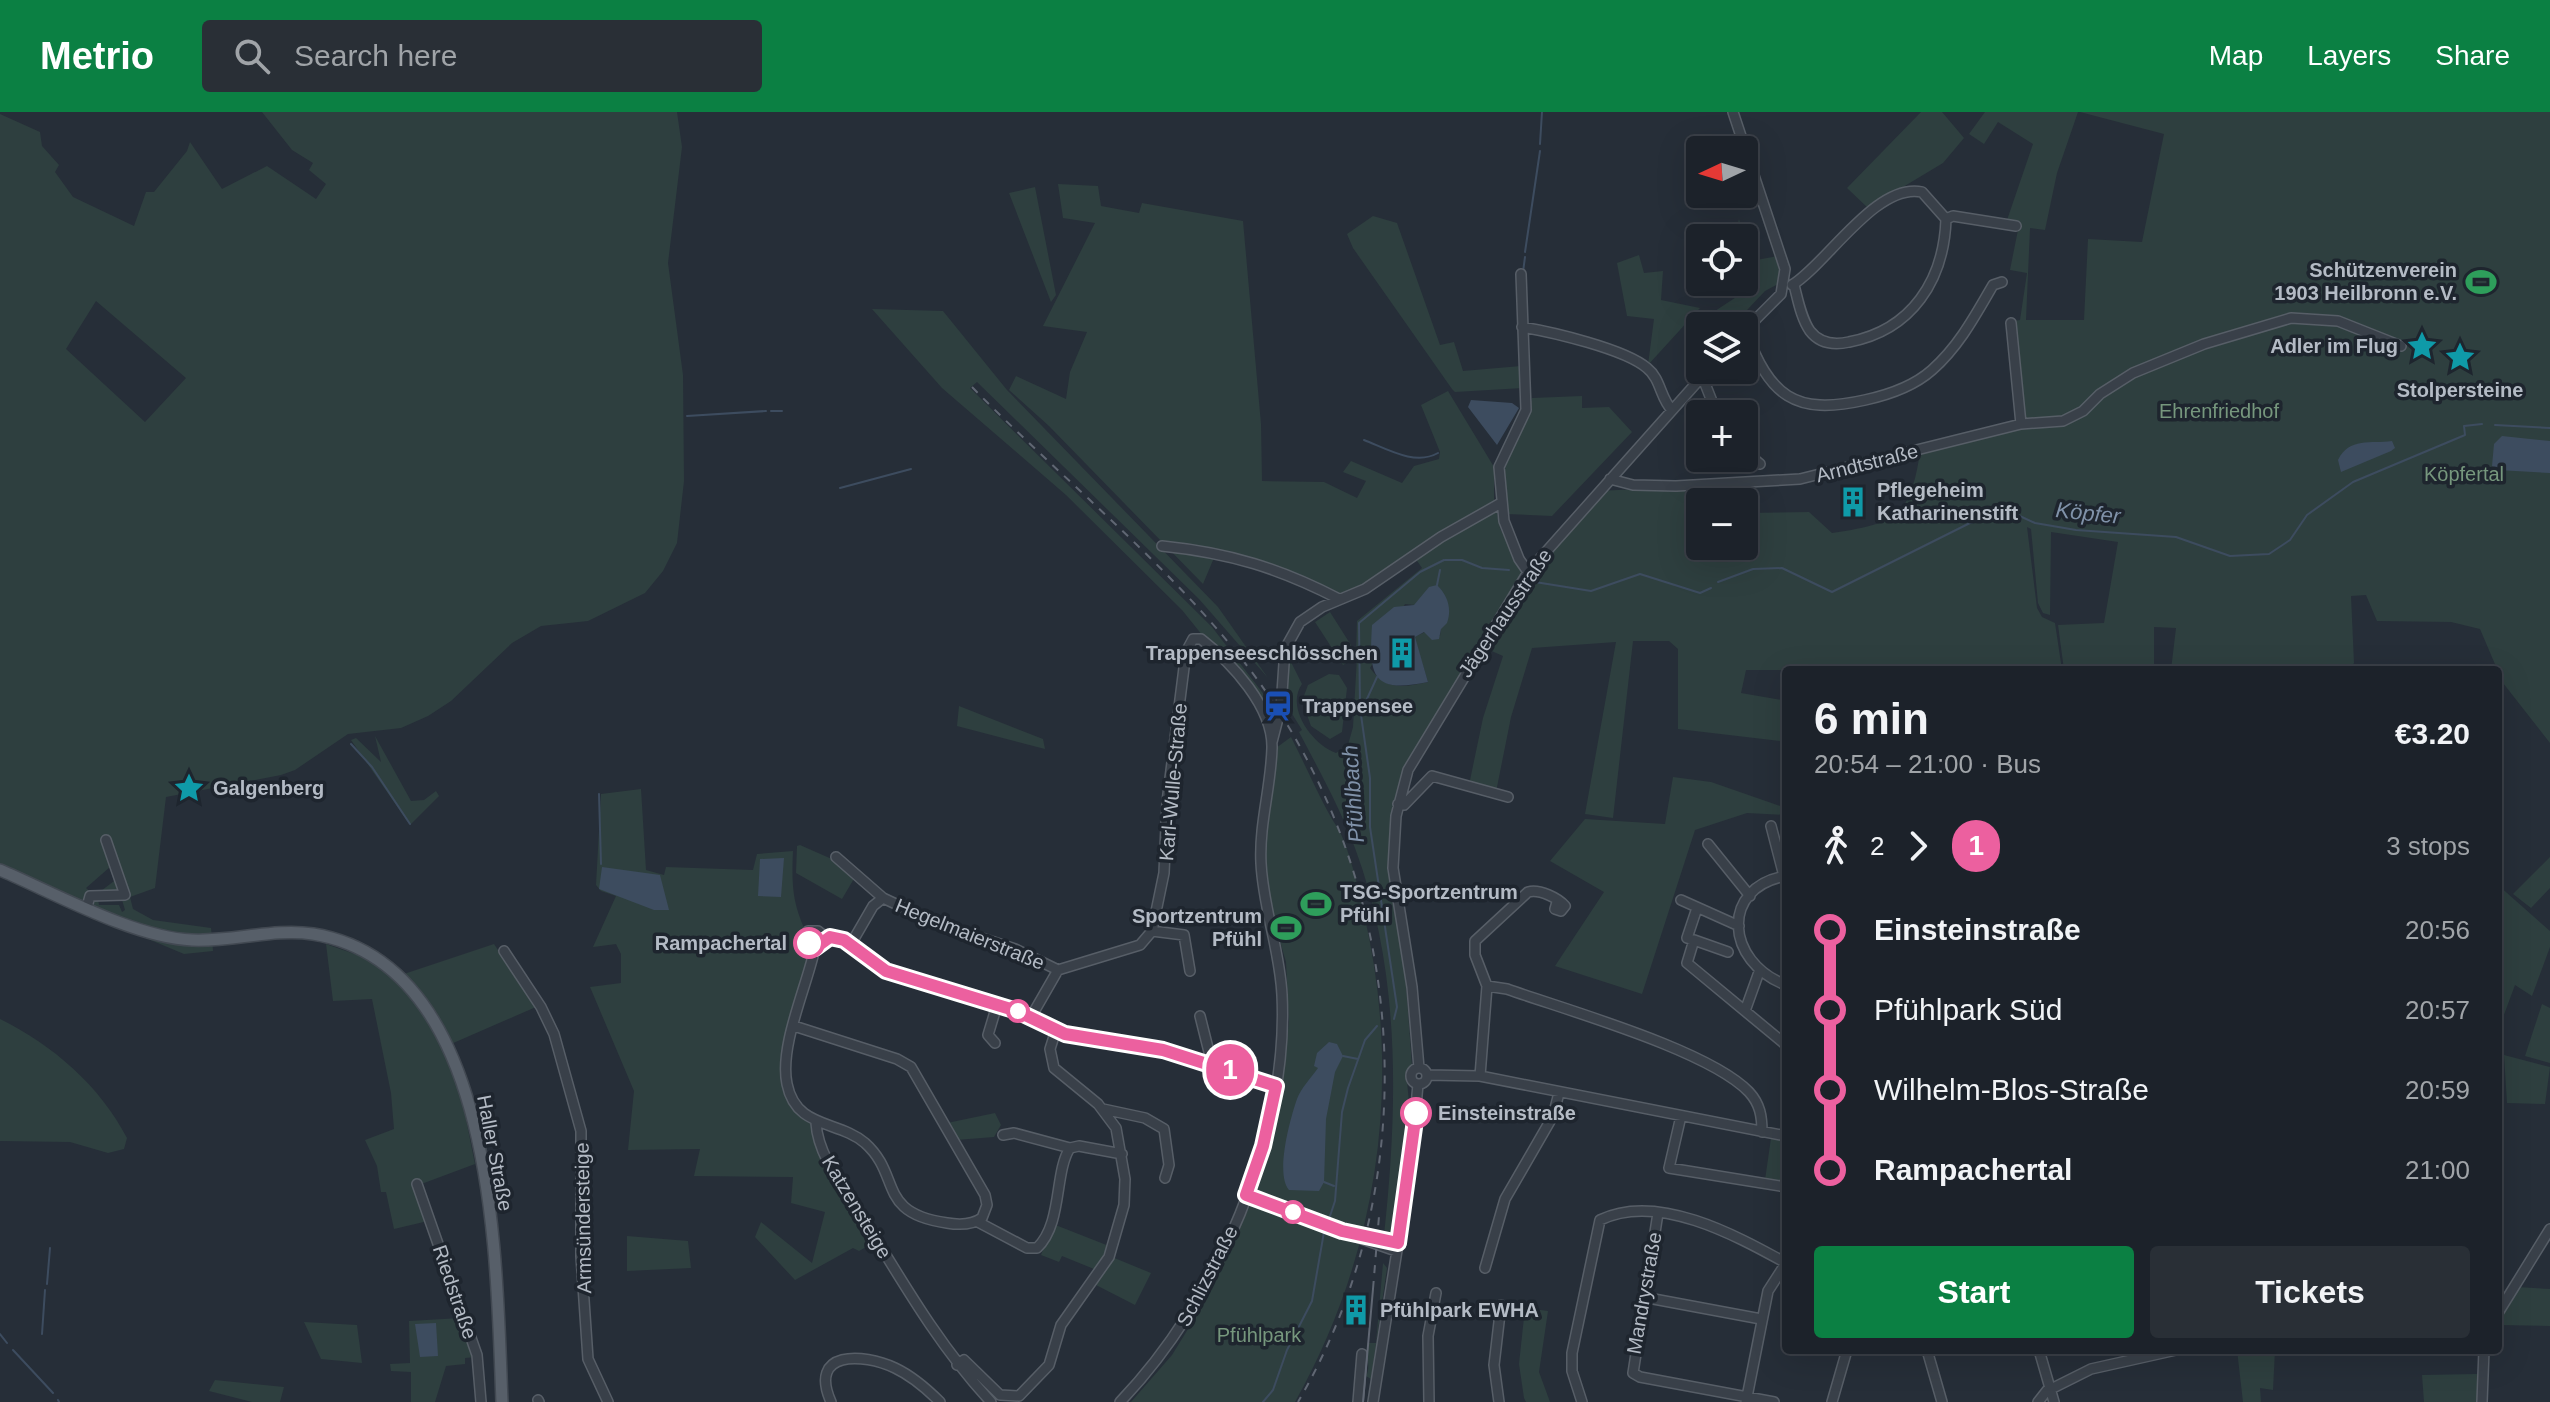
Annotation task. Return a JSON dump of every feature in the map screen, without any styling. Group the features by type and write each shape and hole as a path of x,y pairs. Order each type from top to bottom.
{"main road":[{"name":"Haller Straße","path":"0,870 155,934 191,940 289,932 341,941 381,962 424,1007 452,1055 472,1114 494,1250 502,1402"}],"street":[{"path":"1733,112 1790,285 1810,330 1818,338 1842,343 1883,332 1912,312 1934,278 1946,238 1946,219 1922,192 1901,193 1845,233 1790,285 1758,317"},
{"path":"1946,219 1953,216 2016,226"},
{"path":"1521,274 1526,410 1499,467 1501,503 1507,530 1528,572"},
{"path":"1758,364 1775,389 1809,406 1832,407 1905,388 1928,373 1958,342 1993,285 2002,282"},
{"name":"Arndtstraße","path":"1610,479 1633,485 1676,486 1800,479 2021,424 2063,421 2083,411 2100,394 2133,373 2204,344 2291,318 2338,321 2401,346"},
{"path":"2011,323 2021,424"},
{"path":"1522,327 1570,338 1637,361 1654,376 1672,410"},
{"name":"Jägerhausstraße","path":"1423,1072 1393,868 1398,804 1408,770 1528,572 1695,384"},
{"path":"1272,744 1279,718 1288,640 1307,616 1370,586 1441,537 1501,503"},
{"path":"1162,546 1219,552 1267,566 1339,599"},
{"name":"Schlizstraße","path":"1120,1402 1160,1358 1189,1315 1246,1195 1263,1146 1276,1086 1283,997 1263,888 1260,834 1272,744 1255,698 1206,643 1197,638"},
{"name":"Karl-Wulle-Straße","path":"1152,931 1164,873 1167,802 1186,652 1190,642 1197,638"},
{"path":"1398,804 1404,805 1432,776 1508,797"},
{"path":"1771,826 1782,865"},
{"path":"87,907 90,896 125,895 106,840"},
{"path":"1708,844 1750,896"},
{"name":"Hegelmaierstraße","path":"836,857 883,898 936,923 1015,949 1058,970"},
{"path":"1782,877 1767,882 1750,896 1739,926 1743,950 1759,972 1782,983"},
{"path":"1480,1076 1487,986 1474,950 1477,938 1505,917 1528,892 1542,892 1557,902"},
{"name":"Hegelmaierstraße","path":"851,944 873,906 883,898"},
{"path":"1681,900 1739,926"},
{"path":"1697,908 1687,938 1728,952"},
{"path":"827,938 818,931 808,931 807,940 815,948 827,938 837,937 886,971 997,1005 1056,1030 1163,1050 1276,1086"},
{"path":"1031,1017 1058,970 1140,945 1152,931 1184,935 1190,971"},
{"path":"1694,940 1687,963 1782,1042"},
{"name":"Katzensteige","path":"815,948 794,1026 786,1067 787,1086 797,1107 816,1123 825,1155 910,1297 957,1365 991,1402"},
{"name":"Armsündersteige","path":"504,951 541,1007 554,1034 581,1131 581,1256 588,1359 608,1402"},
{"path":"1745,1011 1759,972"},
{"path":"1487,986 1507,989 1682,1052 1742,1086 1759,1105 1762,1132"},
{"path":"995,1043 988,1035 997,1005"},
{"path":"1200,1016 1212,1064"},
{"path":"794,1026 897,1059 911,1067 985,1195 986,1210 978,1222"},
{"path":"957,1365 964,1360 997,1393 1008,1398 1019,1396 1044,1371 1061,1325 1097,1278 1112,1250 1124,1205 1122,1154 1116,1128 1103,1109 1054,1068 1050,1049 1056,1030"},
{"path":"1373,1402 1414,1138 1418,1084 1425,1081 1423,1072 1480,1076 1782,1135"},
{"path":"1485,1268 1505,1199 1553,1116 1559,1093"},
{"path":"1103,1109 1145,1118 1164,1129 1169,1165 1165,1178"},
{"path":"1681,1116 1669,1168 1782,1186"},
{"path":"816,1123 865,1143 898,1201 911,1212 949,1224 978,1222 1027,1248 1041,1245 1058,1201 1070,1148"},
{"path":"1003,1135 1014,1133 1070,1148 1079,1146 1122,1154"},
{"name":"Riedstraße","path":"417,1184 477,1355 481,1402"},
{"path":"1246,1195 1342,1231 1347,1236 1397,1247"},
{"path":"1582,1402 1572,1371 1572,1353 1600,1220 1624,1212 1658,1213 1713,1228 1782,1261"},
{"name":"Mandrystraße","path":"1658,1213 1633,1373 1746,1400"},
{"path":"2502,1307 2550,1229"},
{"path":"1774,1402 1746,1400 1761,1319 1772,1283 1782,1269"},
{"path":"1429,1402 1428,1336 1436,1293"},
{"path":"1643,1297 1761,1319"},
{"path":"1499,1402 1494,1365 1501,1305"},
{"path":"1358,1402 1362,1354"},
{"path":"1832,1402 1846,1354"},
{"path":"1928,1354 1942,1402"},
{"path":"2040,1354 2054,1402"},
{"path":"2038,1402 2049,1389 2091,1369 2158,1354"},
{"path":"2482,1402 2484,1354"},
{"path":"831,1402 824,1382 827,1371 837,1361 859,1358 898,1369 937,1399"},
{"path":"924,1402 937,1399"}],"green space":[{"path":"262,112 677,112 682,147 668,263 683,375 684,481 677,543 663,571 645,593 588,621 541,626 512,643 451,701 428,716 401,728 348,734 295,770 281,775 166,797 155,888 130,897 133,909 153,920 211,928 213,951 184,954 0,877 0,114 40,132 42,146 59,165 55,172 73,197 134,226 146,192 154,192 187,151 190,142 222,189 267,166 316,199 326,184 309,170 313,163 292,150","holes":["96,301 186,378 145,422 66,349","110,867 118,878 97,894 120,893 125,910 122,912 119,905 99,905 98,899 86,888"]},
{"path":"1921,112 1942,112 1964,138 1943,163 1868,208 1847,188"},
{"path":"1985,112 2078,112 2057,173 2045,230 2030,228 2026,320 2084,320 2088,239 2142,242 2164,134 2080,112 2550,112 2550,743 2503,683 2502,666 2496,666 2480,629 2451,622 2377,621 2366,595 2351,596 2352,666 2171,666 2176,628 2154,627 2154,666 2063,666 2058,625 2104,623 2118,542 2051,532 2050,615 2043,613 2038,603 2031,529 2027,527 2037,608 2042,617 2055,623 2061,666 1782,666 1782,670 1746,670 1741,693 1782,700 1781,741 1678,729 1678,649 1669,641 1633,641 1613,818 1585,814 1616,642 1532,648 1511,717 1496,792 1469,785 1483,718 1503,656 1478,645 1404,773 1393,817 1390,865 1406,984 1412,1066 1406,1076 1409,1136 1395,1238 1384,1235 1393,1089 1388,991 1381,943 1355,848 1299,732 1302,730 1286,704 1287,654 1302,684 1297,704 1299,714 1311,734 1336,753 1348,745 1353,727 1357,657 1343,665 1315,622 1330,612 1356,653 1357,621 1422,568 1413,555 1336,603 1326,594 1216,553 1203,584 1049,426 1009,390 1016,376 1066,399 1070,372 1087,332 1043,326 1095,223 1063,218 1058,184 1098,186 1101,206 1139,213 1142,203 1243,221 1261,424 1262,481 1324,482 1357,498 1366,481 1343,472 1351,461 1402,483 1414,466 1439,459 1440,452 1421,405 1448,391 1494,467 1494,498 1500,528 1521,571 1540,566 1598,491 1739,484 1739,488 1686,488 1686,560 1758,560 1758,513 1809,512 1832,533 1874,525 1899,511 1907,501 1921,446 2019,422 2007,322 2020,320 2027,273 2010,270 2019,225 2006,223 2033,144 1998,122 1984,144 1969,134","holes":["1405,604 1415,605 1441,628 1440,636 1425,632 1414,637 1428,682 1395,686 1382,680 1370,668"]},
{"path":"1035,187 1056,295 1051,302 1009,193"},
{"path":"1373,216 1397,223 1440,345 1454,342 1463,371 1521,366 1523,388 1455,392 1452,389 1353,248 1347,234"},
{"path":"1639,255 1644,273 1663,271 1661,300 1700,308 1696,312 1686,312 1686,323 1648,365 1654,319 1627,316 1617,263"},
{"path":"1778,256 1782,282 1765,291 1745,312 1713,312 1738,296 1758,296 1758,260"},
{"path":"872,309 943,311 1007,390 1218,607 1268,678 1199,599 977,382 970,388 1212,627 1275,709 1267,706 1274,718 1273,723 1182,610 1066,495 942,388"},
{"path":"1582,396 1582,408 1609,407 1632,432 1552,516 1506,514 1502,470 1524,426 1532,398"},
{"path":"1329,674 1339,675 1347,688 1342,732 1330,739 1311,726 1302,701 1308,685"},
{"path":"959,706 1043,739 1045,749 957,726"},
{"path":"375,736 411,801 424,800 436,791 439,796 410,825 351,740 356,738 381,762"},
{"name":"Pfühlpark","path":"1291,737 1345,845 1360,894 1376,977 1381,1040 1381,1102 1376,1164 1364,1226 1347,1286 1324,1345 1295,1402 1131,1402 1172,1355 1201,1308 1197,1307 1202,1299 1206,1299 1216,1279 1211,1279 1224,1261 1220,1260 1239,1230 1234,1230 1237,1223 1242,1223 1259,1186 1276,1131 1289,1022 1286,962 1271,910 1264,851 1276,748"},
{"path":"1673,777 1711,782 1782,807 1782,815 1747,813 1695,830 1642,994 1555,966 1604,892 1550,861 1585,819 1665,824"},
{"path":"641,789 646,870 664,875 666,867 753,870 757,854 793,851 795,901 814,948 787,1046 792,1102 812,1124 873,1243 859,1251 853,1248 795,1280 755,1237 761,1222 812,1263 825,1212 791,1203 793,1177 694,1176 700,1149 628,1150 634,1091 590,987 621,983 621,954 616,944 593,947 616,896 601,891 596,885 601,794"},
{"path":"797,846 834,860 855,877 842,899 796,873"},
{"path":"2550,857 2550,888 2531,908 2513,894"},
{"path":"2502,889 2550,931 2550,947 2532,996 2515,985 2502,1020"},
{"path":"326,944 366,958 392,978 494,944 536,1007 451,1044 475,1164 416,1186 428,1221 394,1229 386,1192 381,1192 377,1166 365,1140 394,1129 391,1093 372,999 333,1001"},
{"path":"2542,1004 2550,1008 2550,1063 2525,1056"},
{"path":"0,1019 56,1054 89,1084 127,1138 124,1149 108,1153 70,1142 0,1141"},
{"path":"2504,1055 2550,1067 2545,1104 2507,1103"},
{"path":"995,1113 1001,1125 994,1137 956,1140 947,1123"},
{"path":"1771,1138 1782,1140 1782,1182 1765,1180"},
{"path":"1053,1224 1109,1246 1099,1271 1062,1256 1059,1262 1041,1255"},
{"path":"627,1236 688,1241 691,1268 627,1271"},
{"path":"1112,1257 1151,1273 1135,1305 1096,1285"},
{"path":"1383,1263 1387,1268 1371,1379 1366,1376 1367,1343 1376,1343"},
{"path":"2517,1287 2550,1289 2550,1326 2502,1325 2502,1311"},
{"path":"1525,1308 1548,1311 1539,1372 1550,1402 1526,1402 1524,1398 1519,1364"},
{"path":"461,1318 476,1357 465,1358 465,1364 446,1366 435,1402 411,1402 411,1372 391,1371 390,1364 410,1363 409,1321"},
{"path":"304,1322 357,1325 362,1363 321,1359"},
{"path":"2237,1354 2275,1354 2273,1390 2260,1388 2261,1402 2243,1402"},
{"path":"2477,1374 2478,1402 2424,1402 2422,1375"},
{"path":"215,1380 284,1387 280,1402 252,1402 209,1391"}],"water":[{"path":"1471,400 1512,403 1519,408 1497,445 1468,407"},
{"path":"2502,436 2550,441 2550,473 2497,470 2492,466 2494,444"},
{"path":"2392,441 2395,448 2391,451 2341,472 2338,460 2348,448 2361,443"},
{"name":"Trappensee","path":"1437,585 1448,603 1447,623 1441,629 1439,639 1432,640 1424,632 1415,637 1428,682 1395,685 1384,682 1373,668 1372,625 1394,607 1414,605 1429,587"},
{"path":"784,858 781,897 758,896 760,859"},
{"path":"602,867 660,875 669,910 654,910 599,889"},
{"path":"1329,1042 1337,1044 1343,1056 1335,1072 1326,1119 1324,1182 1319,1191 1289,1190 1283,1172 1291,1119 1299,1095 1318,1068 1314,1066 1317,1053"},
{"path":"436,1323 438,1356 420,1357 415,1324"}],"waterway":[{"path":"1540,144 1542,112"},
{"path":"1525,252 1540,151"},
{"path":"1523,272 1525,257"},
{"path":"687,416 766,411"},
{"path":"771,411 782,411"},
{"name":"Köpfer","path":"1718,582 1753,569 1782,568 1832,592 1970,523 2009,511 2035,523 2076,530 2176,537 2230,556 2269,554 2290,540 2307,515 2353,482 2465,435 2464,426 2482,424"},
{"name":"Köpfer","path":"2495,425 2550,428"},
{"path":"1364,440 1411,457 1429,457 1438,453"},
{"path":"840,488 911,469"},
{"name":"Pfühlbach","path":"1394,1019 1397,1007 1370,827 1370,778 1360,708 1359,623 1420,572 1444,560"},
{"name":"Köpfer","path":"1445,560 1462,560 1482,568 1509,570"},
{"name":"Köpfer","path":"1437,585 1440,570"},
{"name":"Köpfer","path":"1535,582 1591,591 1640,574 1700,593 1711,588"},
{"path":"1361,712 1377,677"},
{"path":"351,744 372,767 410,824"},
{"path":"599,794 601,864"},
{"name":"Pfühlbach","path":"1329,1219 1335,1201 1342,1112 1365,1040 1377,1026"},
{"path":"1343,1056 1358,1059"},
{"path":"1324,1182 1334,1186"},
{"name":"Pfühlbach","path":"1263,1402 1273,1390 1287,1350 1312,1301 1324,1232"},
{"path":"47,1284 50,1248"},
{"path":"42,1334 45,1290"},
{"path":"0,1334 7,1343"},
{"path":"13,1350 53,1393"}],"tram line":[{"path":"1363,1402 1373,1289"}],"railway":[{"path":"972,387 1142,550 1207,617 1237,653 1294,736 1337,825 1367,920 1382,1018 1383,1117 1370,1216 1342,1311 1298,1402"},
{"path":"1373,1289 1379,1216"}],"bus line":[{"name":"1","path":"809,943 815,948 822,940 837,937 886,971 1017,1011 1065,1034 1163,1050 1276,1086 1257,1168 1246,1195 1342,1231 1398,1243 1416,1113"}],"place":[{"name":"Schützenverein 1903 Heilbronn e.V.","path":"2481,282"},
{"name":"Adler im Flug","path":"2422,346"},
{"name":"Stolpersteine","path":"2460,357"},
{"name":"Pflegeheim Katharinenstift","path":"1853,502"},
{"name":"Trappenseeschlösschen","path":"1402,653"},
{"name":"Trappensee","path":"1278,706"},
{"name":"Galgenberg","path":"189,788"},
{"name":"TSG-Sportzentrum Pfühl","path":"1316,904"},
{"name":"Sportzentrum Pfühl","path":"1286,928"},
{"name":"Rampachertal","path":"809,943"},
{"name":"Einsteinstraße","path":"1416,1113"},
{"name":"Pfühlpark EWHA","path":"1356,1310"}],"park label":[{"name":"Ehrenfriedhof","path":"2219,411"},
{"name":"Köpfertal","path":"2464,474"}]}
